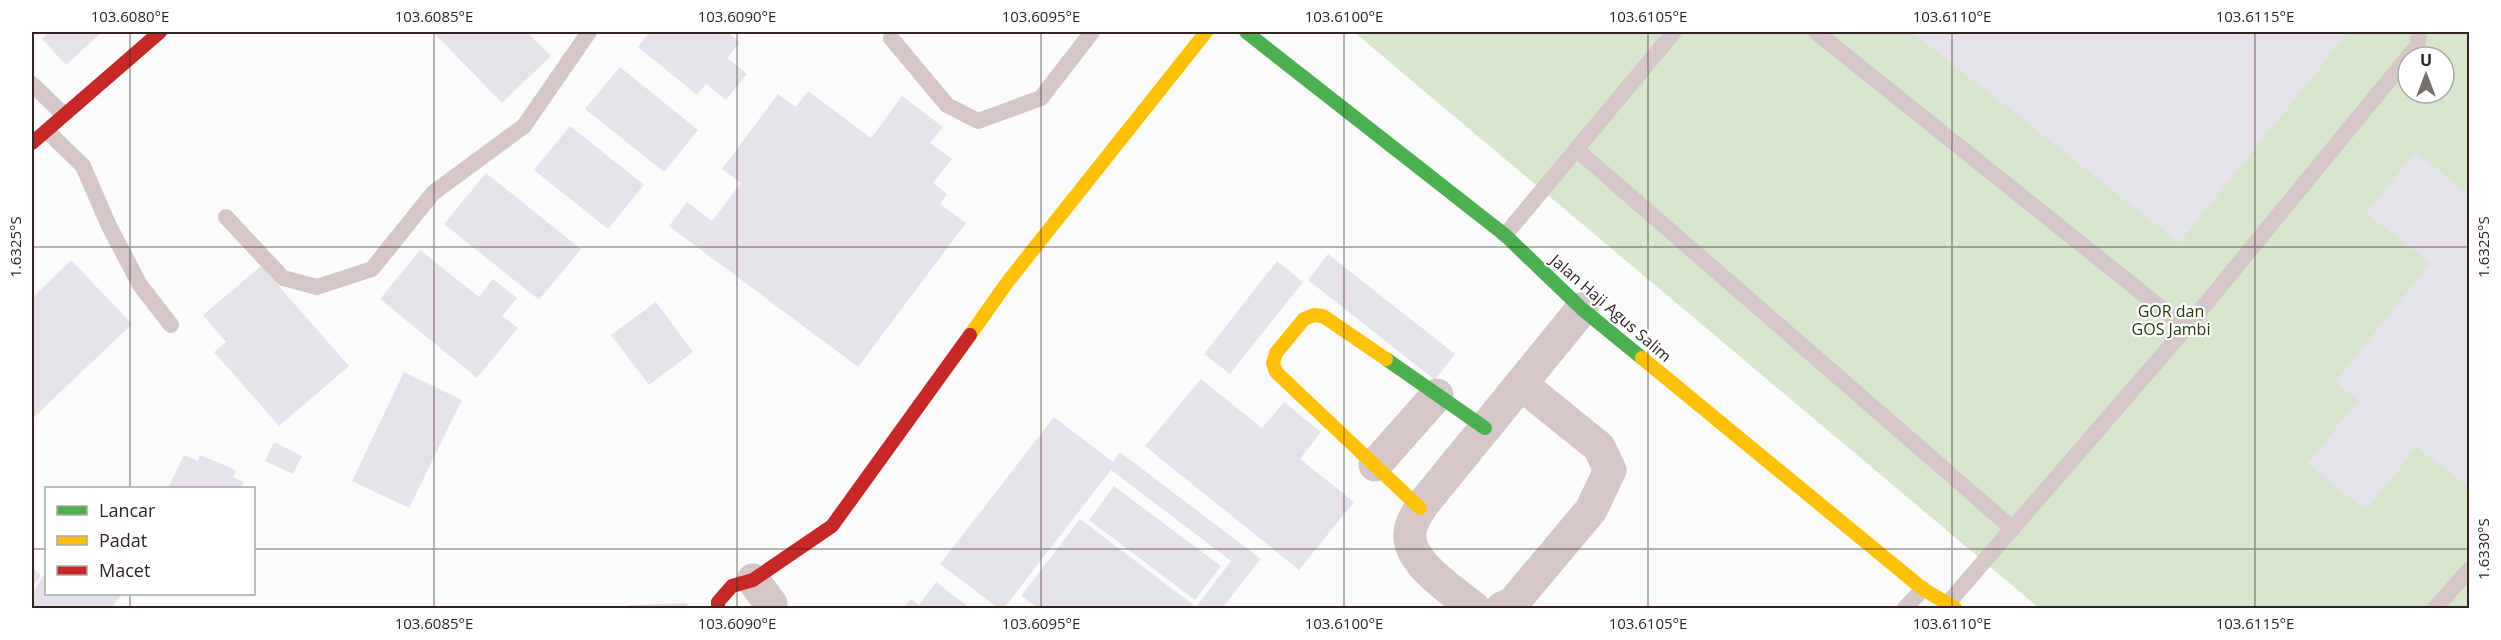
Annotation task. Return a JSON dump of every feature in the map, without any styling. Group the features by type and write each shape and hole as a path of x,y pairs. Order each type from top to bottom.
{"street":[{"path":"32,143 160,32"},
{"path":"718,609 718,602 732,586 753,580 832,526 1009,280 1206,32"},
{"name":"Jalan Haji Agus Salim","path":"1246,32 1505,235 1582,309 1923,588 1951,606"},
{"path":"1474,609 1420,562 1410,547 1410,530 1420,508 1582,309"},
{"path":"1420,508 1276,372 1273,363 1276,353 1304,319 1314,315 1323,316 1485,428"},
{"path":"1503,609 1513,603 1591,510 1610,470 1599,447 1521,384"},
{"path":"1375,465 1437,395"},
{"path":"753,580 771,604 771,609"}],"lane":[{"path":"226,217 283,278 317,287 372,269 433,193 524,126 589,32"},
{"path":"891,38 947,105 978,122 1041,98 1092,32"},
{"path":"1505,235 1674,32"},
{"path":"1822,33 2186,328"},
{"path":"1951,606 2013,529 2186,328 2396,72"},
{"path":"32,84 63,114"},
{"path":"47,131 83,165 109,226 140,285 171,325"},
{"path":"1576,149 2013,529"},
{"path":"2435,609 2469,569"},
{"path":"1905,609 1923,588"}],"green space":[{"name":"GOR dan GOS Jambi","path":"1354,32 2469,32 2469,608 2039,608"}],"building":[{"path":"50,32 102,32 66,65 42,39"},
{"path":"433,32 527,32 551,56 502,103"},
{"path":"650,32 727,32 740,42 727,58 747,74 726,100 706,84 697,95 638,47"},
{"path":"1912,32 2349,32 2179,243"},
{"path":"620,67 698,130 664,172 585,109"},
{"path":"808,91 871,138 902,96 943,127 930,143 952,159 933,183 947,194 940,204 966,223 858,367 669,226 687,202 712,221 741,183 722,169 778,94 796,107"},
{"path":"570,126 644,185 608,229 534,170"},
{"path":"2415,152 2470,195 2470,488 2417,447 2366,511 2307,464 2358,400 2335,382 2430,263 2366,213"},
{"path":"486,173 581,249 539,300 444,224"},
{"path":"420,250 479,297 493,279 517,298 502,316 518,328 477,378 380,299"},
{"path":"1328,254 1455,354 1435,380 1308,280"},
{"path":"71,260 132,324 32,419 32,298"},
{"path":"1277,261 1303,282 1230,374 1204,354"},
{"path":"261,266 349,366 279,426 214,352 226,342 203,315"},
{"path":"656,302 693,352 649,385 611,335"},
{"path":"404,372 462,400 409,508 352,481"},
{"path":"1201,379 1262,428 1284,402 1321,432 1300,459 1354,502 1299,570 1145,446"},
{"path":"1054,417 1113,462 1120,452 1261,559 1222,608 1038,608 1021,596 1080,519 1196,607 1231,561 1111,470 1004,608 998,608 940,564"},
{"path":"274,442 302,456 293,474 265,461"},
{"path":"184,455 198,461 200,455 236,470 233,477 244,482 242,487 168,487"},
{"path":"1114,486 1221,566 1195,600 1089,520"},
{"path":"32,567 41,576 32,587"},
{"path":"45,574 45,595 121,595 111,608 32,608 32,593"},
{"path":"936,582 970,608 903,608 911,599 919,605"},
{"path":"687,603 688,608 627,608 627,605"}],"traffic: fast":[{"path":"1246,32 1505,235 1582,309 1642,358"},
{"path":"1386,359 1485,428"}],"traffic: slow":[{"path":"970,335 1009,280 1206,32"},
{"path":"1386,359 1323,316 1314,315 1304,319 1276,353 1273,363 1276,372 1420,508"},
{"path":"1642,358 1923,589 1955,608"}],"traffic: jam":[{"path":"32,143 160,32"},
{"path":"718,608 718,602 732,586 753,580 832,526 970,335"}]}
